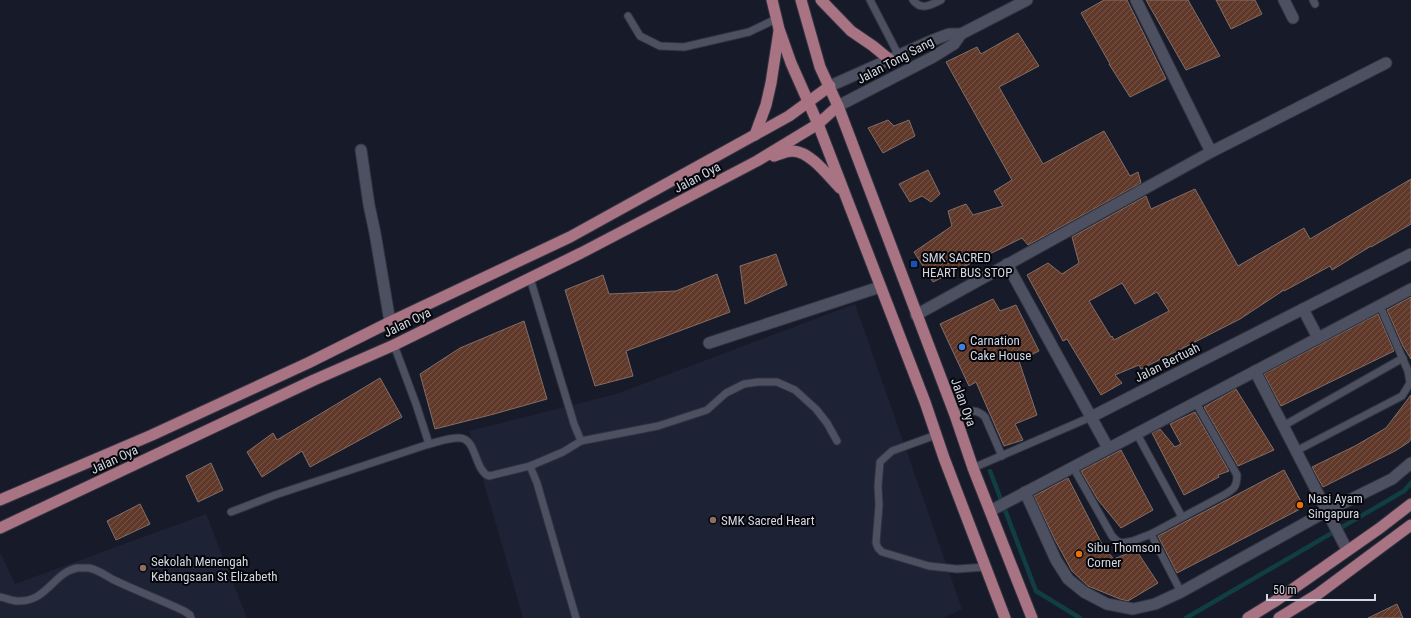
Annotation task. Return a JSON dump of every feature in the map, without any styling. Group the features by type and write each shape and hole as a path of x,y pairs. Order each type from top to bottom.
{"main road":[{"path":"772,0 791,63 818,124 1004,616"},
{"path":"801,0 820,67 830,86"},
{"path":"821,0 851,31 894,58"},
{"path":"755,135 770,90 778,24"},
{"name":"Jalan Oya","path":"0,500 152,435 301,367 390,322 570,237 789,116 830,86 955,415 973,468 994,508 1032,618"},
{"name":"Jalan Oya","path":"0,528 314,380 394,345 581,253 757,161 818,124 838,106"},
{"path":"757,161 785,152 793,151 802,153 808,156 843,191"},
{"path":"1248,618 1277,600 1380,528 1411,504"},
{"path":"1279,618 1318,594 1411,525"},
{"path":"1026,603 1041,618"}],"street":[{"name":"Jalan Tong Sang","path":"830,86 949,34 961,34 1028,0"},
{"path":"1136,0 1211,152"},
{"path":"1284,0 1293,18"},
{"name":"Jalan Tong Sang","path":"838,106 932,58 954,44 961,34"},
{"path":"916,315 1211,152 1386,63"},
{"path":"361,150 369,205 390,322"},
{"name":"Jalan Bertuah","path":"1091,416 1411,254"},
{"path":"1007,264 1108,448"},
{"path":"709,343 880,287"},
{"path":"994,508 1411,289"},
{"path":"1303,309 1318,338"},
{"path":"1255,371 1347,550"},
{"path":"1025,492 1056,560 1068,579 1084,592 1107,604 1134,609 1155,604 1181,592 1329,516 1392,479 1411,463"}],"lane":[{"path":"870,0 894,58"},
{"path":"913,0 916,4 928,6 941,0"},
{"path":"628,16 640,36 660,46 691,45 778,24"},
{"path":"530,278 580,441"},
{"path":"1296,451 1402,396 1410,384 1408,371 1380,306"},
{"path":"394,345 429,444"},
{"path":"1283,426 1402,358"},
{"path":"231,512 275,495 429,444 461,438 468,441 485,474 489,476 530,466 563,452 580,441 658,426 707,410 726,393 744,384 758,382 777,382 795,390 816,408 827,423 837,441"},
{"path":"1073,467 1116,541 1128,543 1151,534 1224,495 1237,483 1237,475 1196,402"},
{"path":"955,415 974,411 982,414 985,417 1002,456"},
{"path":"973,468 1091,416"},
{"path":"1137,434 1182,517"},
{"path":"936,435 892,452 880,462 876,543 882,552 929,566 957,569 986,567"},
{"path":"530,466 576,618"},
{"path":"1151,534 1181,592"},
{"path":"0,597 18,601 35,598 46,591 58,578 69,570 89,568 184,611 190,615 191,618"}],"shaded area":[{"name":"SMK Sacred Heart","path":"855,304 962,609 943,618 523,618 469,431 616,394"},
{"name":"Sekolah Menengah Kebangsaan St Elizabeth","path":"206,514 247,618 0,618 0,552 15,584"}],"building":[{"path":"1104,0 1127,0 1166,79 1130,97 1109,64 1081,13"},
{"path":"1146,0 1188,0 1220,56 1186,70"},
{"path":"1216,0 1255,0 1262,14 1231,29"},
{"path":"1018,33 1039,66 999,87 1043,164 1104,131 1130,176 1138,172 1141,183 1028,245 1022,238 933,282 914,252 952,226 948,211 966,204 973,215 1003,206 994,191 1012,180 946,62 977,47 981,54"},
{"path":"888,120 894,126 909,120 915,136 883,153 868,128"},
{"path":"928,170 940,194 931,202 922,196 910,202 899,184"},
{"path":"1411,179 1411,224 1332,270 1330,266 1284,290 1240,319 1141,369 1139,365 1115,375 1122,383 1101,395 1067,339 1063,341 1027,275 1048,263 1062,274 1079,263 1072,237 1146,196 1151,209 1195,189 1238,266 1304,228 1310,239","holes":["1122,283 1135,304 1157,292 1169,311 1114,340 1089,301"]},
{"path":"776,254 787,285 745,304 740,266"},
{"path":"717,274 730,312 626,351 633,376 595,386 565,290 603,275 609,294 676,291"},
{"path":"1411,297 1411,359 1403,346 1387,310"},
{"path":"993,299 1000,311 1016,305 1039,351 1019,361 1037,415 1015,424 1023,440 1004,446 976,382 969,386 940,324"},
{"path":"1378,314 1394,351 1281,406 1264,374"},
{"path":"524,321 547,399 435,429 420,374 460,348"},
{"path":"380,378 402,417 310,467 302,451 262,477 247,452 273,433 277,440"},
{"path":"1236,389 1274,450 1238,466 1204,407"},
{"path":"1411,395 1411,439 1409,442 1395,451 1323,487 1312,467 1355,446 1386,428"},
{"path":"1195,412 1229,471 1218,475 1219,477 1184,495 1152,433 1160,429 1175,447 1181,444 1170,424"},
{"path":"1121,450 1153,510 1121,528 1098,500 1081,471"},
{"path":"211,463 223,490 198,502 186,476"},
{"path":"1284,470 1304,507 1177,573 1158,536"},
{"path":"1068,478 1104,548 1114,559 1136,550 1158,583 1128,601 1088,586 1072,571 1034,496"},
{"path":"140,504 150,524 116,540 107,521"},
{"path":"1397,604 1403,618 1368,618"}],"waterway":[{"path":"990,471 1036,591 1080,618"},
{"path":"1186,618 1404,491 1411,483"}],"place":[{"name":"SMK SACRED HEART BUS STOP","path":"914,264"},
{"name":"Carnation Cake House","path":"962,347"},
{"name":"Nasi Ayam Singapura","path":"1300,505"},
{"name":"SMK Sacred Heart","path":"713,520"},
{"name":"Sibu Thomson Corner","path":"1079,554"},
{"name":"Sekolah Menengah Kebangsaan St Elizabeth","path":"143,568"}]}
